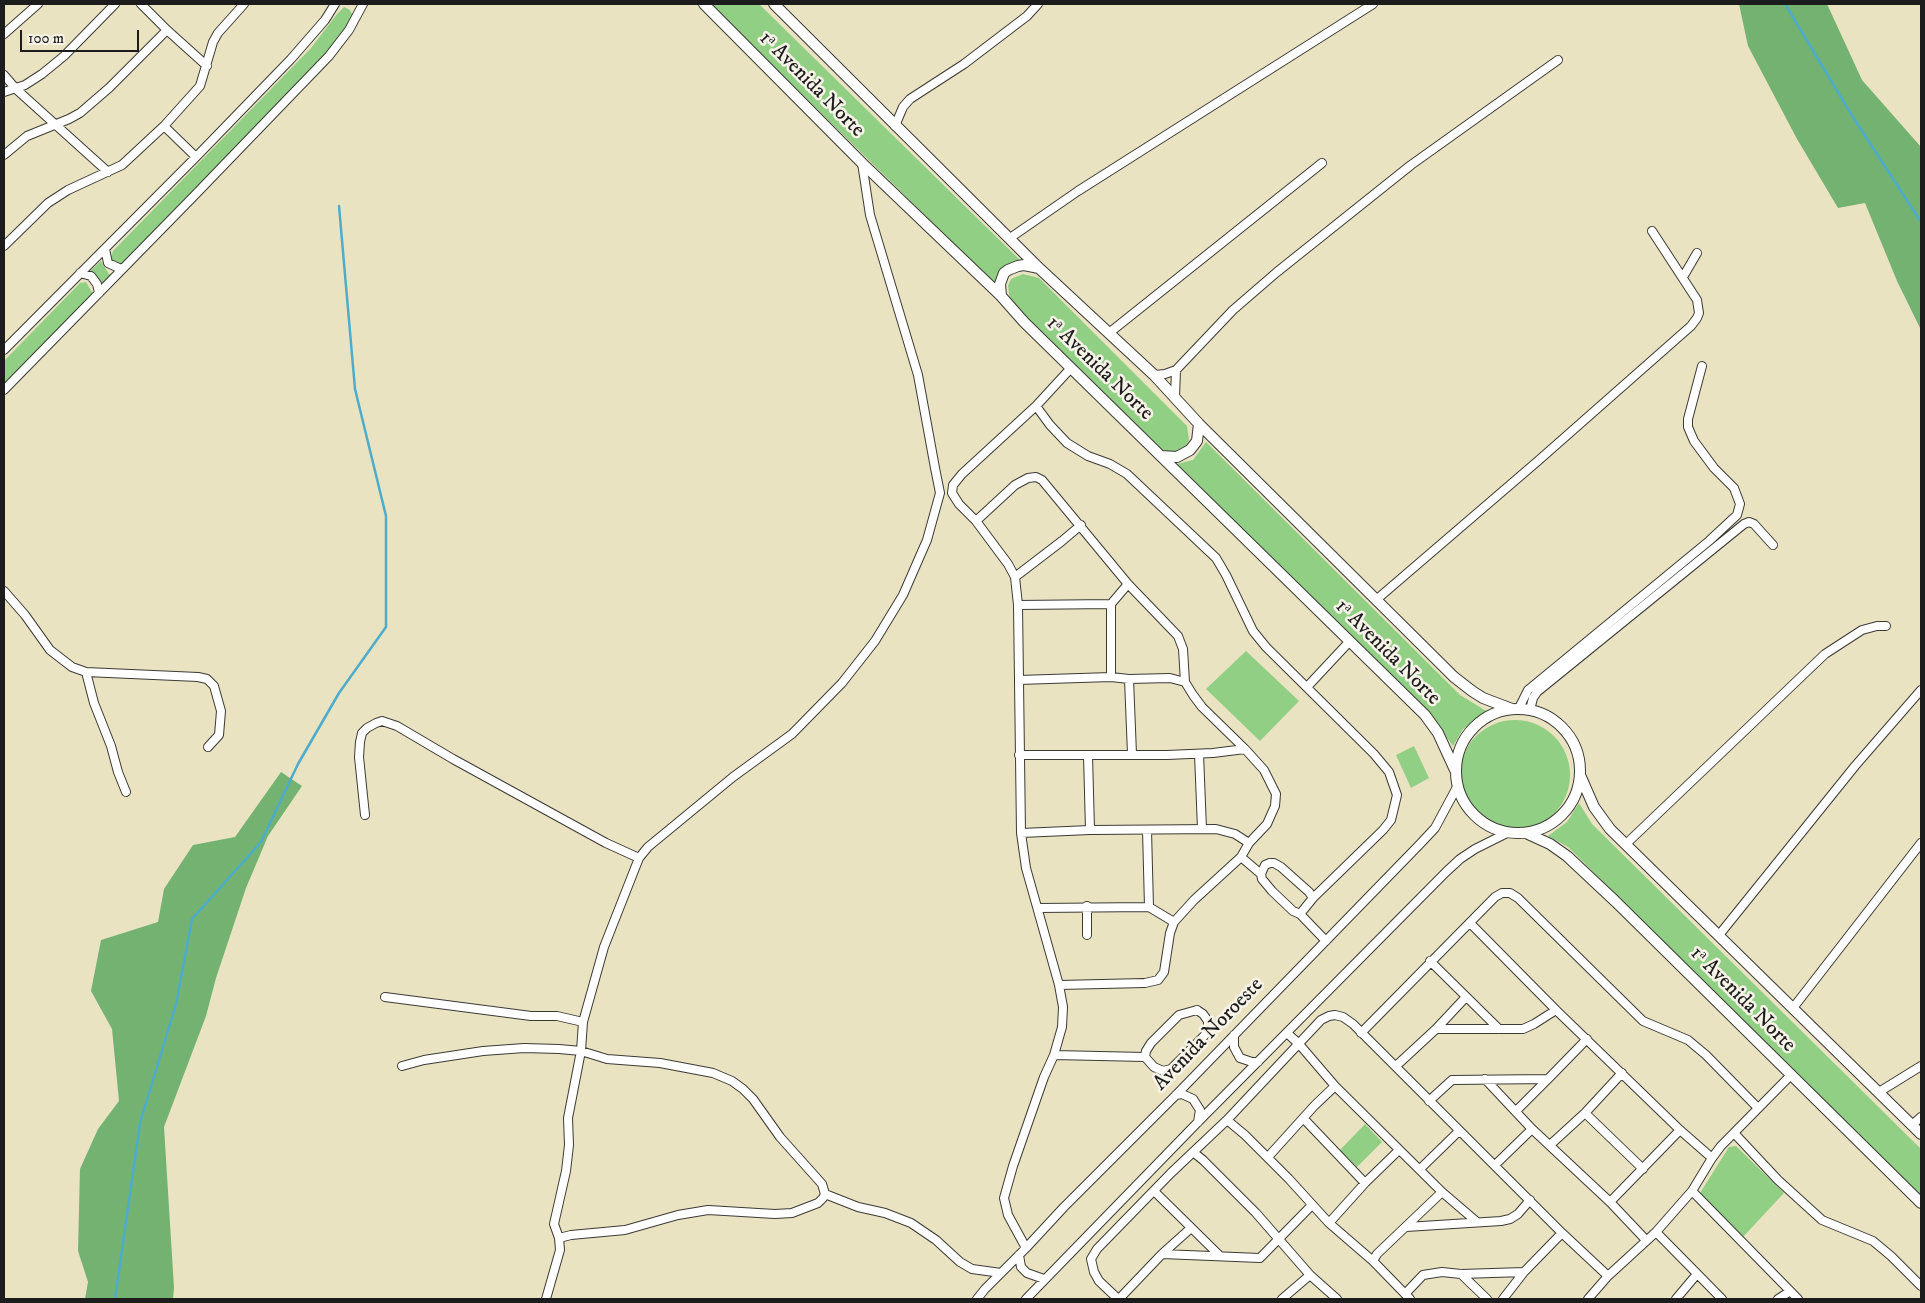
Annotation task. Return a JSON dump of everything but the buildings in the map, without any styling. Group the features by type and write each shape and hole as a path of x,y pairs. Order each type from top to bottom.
{"main road":[{"name":"1ᵃ Avenida Norte","path":"704,4 862,163 1001,296 1024,322 1349,642 1425,714 1438,733 1455,770"},
{"name":"1ᵃ Avenida Norte","path":"774,4 1040,269 1154,375 1199,424 1461,683 1483,698 1516,708"},
{"path":"1001,296 1000,284 1008,270 1024,265 1040,269"},
{"path":"1161,456 1177,456 1190,450 1198,441 1199,424"},
{"path":"1516,708 1530,710 1547,716 1561,726 1572,741 1579,757 1580,775 1576,796 1564,814 1548,827 1528,834 1507,834 1490,828 1475,818 1464,804 1457,788 1455,770 1458,752 1465,736 1478,722 1494,713 1516,708"},
{"name":"1ᵃ Avenida Norte","path":"1580,775 1594,807 1610,829 1921,1134"},
{"name":"1ᵃ Avenida Norte","path":"1528,834 1550,844 1567,856 1615,901 1921,1203"}],"street":[{"path":"4,34 38,4"},
{"path":"4,92 16,89 42,74 64,56 115,4"},
{"path":"4,246 48,203 68,190 122,165 164,126 200,86 213,42 218,33 244,4"},
{"path":"4,350 311,38 335,4"},
{"path":"895,126 903,107 910,100 971,59 1027,16 1038,4"},
{"path":"1010,238 1078,191 1373,4"},
{"path":"147,6 167,30 207,66"},
{"path":"4,390 329,56 349,30 359,6"},
{"path":"4,155 26,136 80,113 167,30"},
{"path":"1154,375 1176,370 1238,305 1277,272 1411,165 1558,60"},
{"path":"4,75 16,89 108,172"},
{"path":"164,126 196,157"},
{"path":"546,1299 560,1250 559,1238 554,1224 569,1145 568,1118 570,1100 581,1051 583,1022 604,947 639,858 648,847 733,777 792,734 842,683 875,641 903,595 927,540 940,493 918,375 870,216 862,163"},
{"path":"1109,333 1322,163"},
{"path":"1376,600 1691,326 1699,313 1699,306 1694,294 1652,231"},
{"path":"105,249 108,263 121,269"},
{"path":"1683,278 1697,254"},
{"path":"80,273 91,276 96,282 99,293"},
{"path":"1516,708 1528,690 1709,541 1737,514 1740,504 1734,488 1714,468 1694,441 1688,427 1688,419 1702,366"},
{"path":"1026,1248 1008,1215 1004,1198 1044,1077 1054,1055 1062,1027 1063,1007 1059,985 1026,868 1021,833 1018,606 1015,577 1008,564 976,521 959,504 952,493 953,484 962,474 1036,406 1071,368"},
{"path":"1175,397 1176,370"},
{"path":"1036,406 1067,443 1088,456 1110,464 1127,474 1216,558 1253,631 1266,647 1374,754 1389,772 1397,795 1391,820 1313,898 1300,914"},
{"path":"976,521 1015,485 1036,477 1049,488 1128,584 1178,636 1183,649 1185,682 1202,707 1264,770 1276,794 1275,806 1267,824 1249,843 1241,857 1205,889 1174,922 1170,933 1164,972 1158,980 1145,983 1059,985"},
{"path":"940,493 952,493"},
{"path":"1530,710 1533,698 1537,692 1744,524 1749,522 1754,524 1773,545"},
{"path":"1015,577 1080,525"},
{"path":"1111,677 1111,604 1128,584"},
{"path":"4,591 25,615 50,650 72,667 86,672 207,679 214,686 221,711 219,735 208,747"},
{"path":"1018,606 1111,604"},
{"path":"1626,844 1825,654 1862,630 1886,626"},
{"path":"1306,687 1349,642"},
{"path":"86,672 94,702 126,792"},
{"path":"1019,680 1111,677 1129,679 1170,678 1185,682"},
{"path":"1129,679 1132,754"},
{"path":"1719,935 1855,766 1921,690"},
{"path":"366,815 359,757 360,742 362,733 367,728 382,722 397,726 606,843 639,858"},
{"path":"1019,755 1199,754 1245,749"},
{"path":"1199,754 1202,828"},
{"path":"1088,755 1090,830"},
{"name":"Avenida Noroeste","path":"977,1299 1064,1206 1234,1035 1435,828 1457,788"},
{"path":"1021,833 1202,828 1225,830 1249,843"},
{"path":"1147,830 1149,907"},
{"path":"1026,1299 1419,898 1460,859 1475,849 1507,834"},
{"path":"1793,1008 1921,842"},
{"path":"1241,857 1261,874 1262,879 1272,892 1293,911 1300,914 1326,941"},
{"path":"1261,874 1265,865 1274,863 1309,892 1313,898"},
{"path":"1361,1033 1430,961 1499,894 1510,893 1629,1009 1643,1021 1688,1040 1706,1055 1758,1108"},
{"path":"1038,908 1087,906 1149,907 1174,922"},
{"path":"1087,906 1087,934"},
{"path":"1470,923 1556,1010 1680,1130 1712,1158"},
{"path":"1430,961 1499,1029"},
{"path":"385,997 531,1016 557,1016 583,1022"},
{"path":"1396,1066 1436,1029 1466,997"},
{"path":"1054,1055 1145,1057 1154,1067 1163,1071 1171,1069 1208,1031 1206,1017 1197,1010 1179,1015 1151,1043 1145,1057"},
{"path":"1436,1029 1528,1027 1556,1010"},
{"path":"1191,1228 1162,1254 1118,1299 1099,1281 1094,1272 1093,1254 1103,1242 1192,1152 1227,1120 1321,1020 1329,1016 1343,1017 1396,1066 1428,1101 1496,1165 1562,1233 1608,1276"},
{"path":"1287,1033 1299,1044 1335,1086 1399,1150 1442,1192 1477,1222"},
{"path":"1234,1035 1234,1047 1240,1058 1258,1062"},
{"path":"1516,1111 1587,1039"},
{"path":"402,1066 424,1060 482,1051 524,1048 581,1051 607,1059 660,1063 713,1073 732,1081 753,1099 780,1137 822,1184 825,1194 818,1203 792,1213 775,1214 708,1210 678,1215 625,1230 571,1235 559,1238"},
{"path":"1880,1093 1921,1066"},
{"path":"1880,1093 1921,1072"},
{"path":"1550,1145 1585,1113 1622,1074"},
{"path":"1588,1299 1608,1276 1656,1232 1692,1191 1712,1158 1791,1074"},
{"path":"1485,1079 1532,1129 1610,1202 1646,1240"},
{"path":"1428,1101 1452,1080 1548,1079"},
{"path":"1268,1157 1315,1105 1335,1086"},
{"path":"1176,1094 1182,1094 1194,1099 1200,1110 1198,1122"},
{"path":"1585,1113 1642,1169"},
{"path":"1912,1125 1921,1118"},
{"path":"1304,1119 1365,1183"},
{"path":"1227,1120 1268,1157 1329,1223 1373,1261 1407,1297 1423,1275 1442,1272 1461,1274 1524,1272"},
{"path":"1496,1165 1532,1129"},
{"path":"1610,1202 1680,1130"},
{"path":"1420,1169 1460,1131"},
{"path":"1734,1133 1778,1180 1822,1220 1872,1241 1892,1256 1921,1286"},
{"path":"1329,1223 1365,1183 1399,1150"},
{"path":"1192,1152 1203,1160 1279,1238 1310,1275 1337,1299"},
{"path":"1154,1191 1220,1256"},
{"path":"1692,1191 1789,1292 1798,1299"},
{"path":"1373,1261 1377,1254 1442,1192"},
{"path":"825,1194 858,1207 891,1215 911,1223 936,1240 956,1259 972,1269 1001,1273"},
{"path":"1406,1227 1510,1219 1518,1214 1530,1200"},
{"path":"1162,1254 1260,1258 1312,1205"},
{"path":"1656,1232 1722,1299"},
{"path":"1503,1299 1524,1272 1562,1233"},
{"path":"1019,1255 1021,1267 1026,1274 1044,1279"},
{"path":"1461,1274 1488,1299"},
{"path":"1676,1299 1697,1274"},
{"path":"1282,1299 1310,1275"},
{"path":"1778,1299 1789,1292"}],"green space":[{"path":"710,4 759,4 1024,264 1002,272 994,283"},
{"path":"1739,4 1827,4 1862,80 1921,147 1921,330 1897,281 1865,203 1838,208 1797,139 1748,46"},
{"path":"344,7 350,10 353,16 335,47 129,262 115,265 110,260 113,251 311,48"},
{"path":"101,261 109,274 115,275 101,289 99,279 90,271"},
{"path":"1023,274 1039,278 1187,426 1189,440 1183,450 1175,453 1162,450 1010,301 1008,286 1011,279"},
{"path":"86,282 93,294 4,386 4,361 80,283"},
{"path":"1206,442 1460,695 1488,712 1463,729 1453,746 1432,717 1177,464 1193,460"},
{"path":"1246,651 1299,701 1260,741 1206,689"},
{"path":"1515,720 1536,724 1554,736 1566,754 1570,775 1566,796 1554,814 1536,826 1515,830 1494,826 1476,814 1464,796 1460,775 1464,754 1476,736 1494,724"},
{"path":"1414,746 1429,778 1411,788 1396,755"},
{"path":"281,772 302,786 268,836 246,888 216,978 206,1016 164,1127 174,1288 173,1299 85,1299 88,1282 78,1251 80,1169 98,1129 119,1101 112,1029 91,991 101,940 158,922 164,889 193,845 235,837"},
{"path":"1579,803 1592,824 1921,1149 1921,1196 1568,847 1548,836 1567,822"},
{"path":"1365,1124 1382,1142 1357,1167 1340,1150"},
{"path":"1736,1146 1784,1193 1743,1237 1700,1193 1729,1147"}],"waterway":[{"path":"1785,4 1851,114 1921,222"},
{"path":"115,1299 140,1123 176,1004 192,919 261,842 298,764 339,693 386,627 386,516 355,389 339,206"}]}
